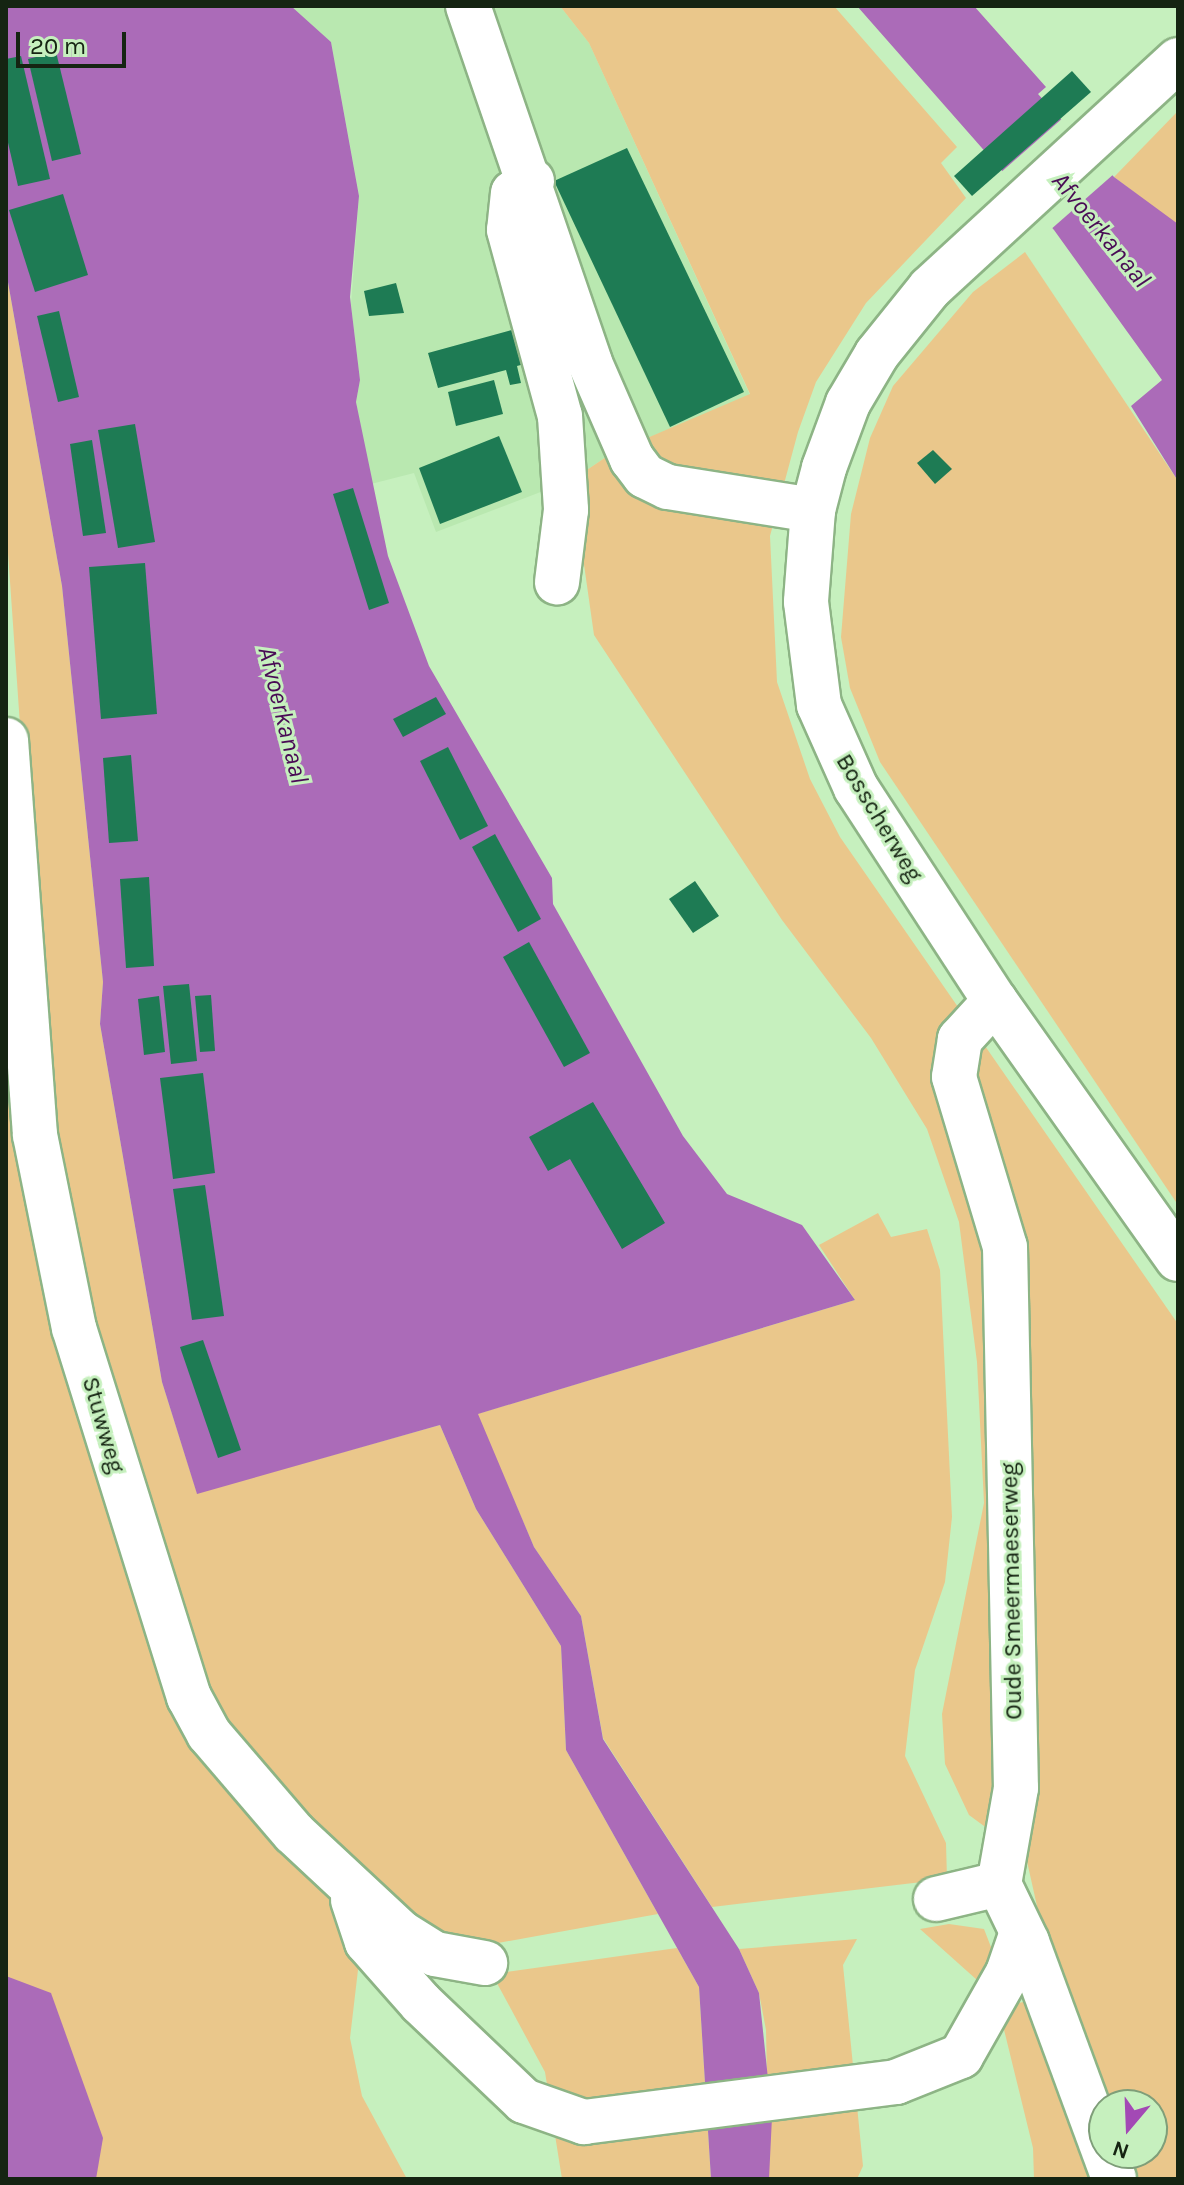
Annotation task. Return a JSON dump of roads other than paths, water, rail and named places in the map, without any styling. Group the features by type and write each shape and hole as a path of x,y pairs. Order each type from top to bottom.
{"street":[{"path":"468,6 532,181 590,363 645,476 719,499 813,510"},
{"name":"Bosscherweg","path":"1178,60 1102,134 930,288 877,354 848,403 813,510 807,640 829,736 856,788 995,1001 1178,1259"},
{"path":"532,181 513,193 509,230 560,416 566,510 557,582"},
{"name":"Stuwweg","path":"6,740 35,1135 74,1328 164,1633 209,1734 349,1886 435,1954 485,1963"},
{"name":"Oude Smeermaeserweg","path":"995,1001 960,1039 954,1077 1005,1247 1016,1788 999,1884"},
{"path":"936,1899 999,1884 1022,1932 1114,2179"},
{"path":"349,1886 367,1942 524,2101 584,2122 666,2115 896,2082 961,2056 1008,1973 1022,1932"}],"water":[{"name":"Afvoerkanaal","path":"6,6 291,6 331,42 359,196 350,297 360,380 356,402 388,556 429,666 552,878 553,904 683,1136 727,1194 802,1225 855,1300 478,1414 534,1547 581,1616 603,1739 739,1949 759,1993 772,2117 769,2179 711,2179 699,1987 566,1750 561,1646 476,1509 440,1425 197,1494 162,1382 100,1024 103,982 62,586 6,271"},
{"name":"Afvoerkanaal","path":"857,6 974,6 1046,87 1038,94 1114,177 1178,224 1178,481 1131,406 1162,380 1054,230"},
{"path":"6,1976 51,1993 103,2138 96,2179 6,2179"}]}
